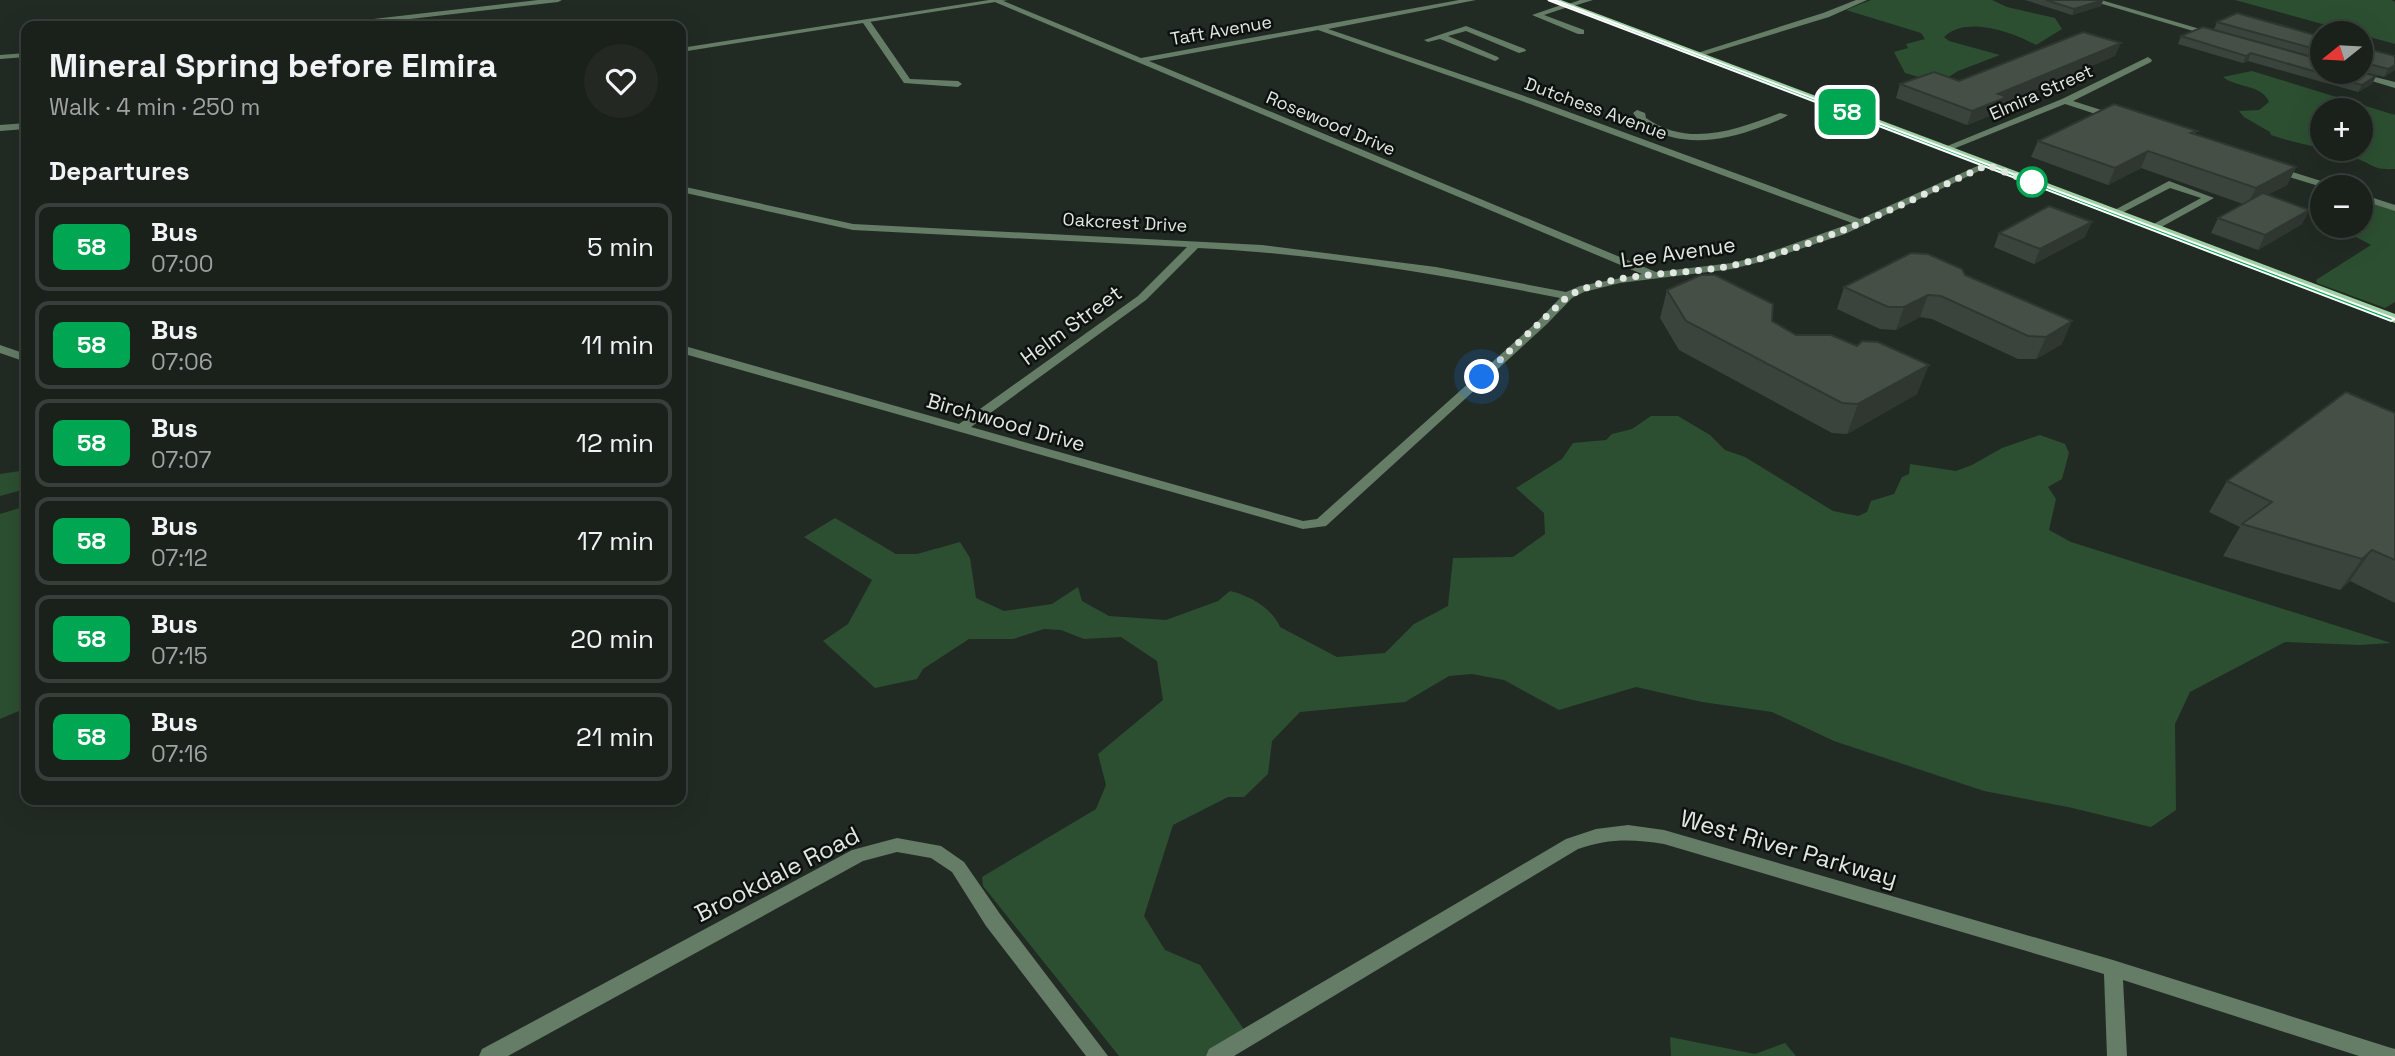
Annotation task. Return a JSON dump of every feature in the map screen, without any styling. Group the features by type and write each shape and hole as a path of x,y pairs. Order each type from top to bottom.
{"main road":[{"path":"1552,0 2395,319"}],"street":[{"path":"374,21 558,0"},
{"path":"686,49 867,23 998,0"},
{"name":"Rosewood Drive","path":"998,0 1653,275"},
{"name":"Taft Avenue","path":"1142,61 1472,0"},
{"path":"1580,32 1536,15 1589,0"},
{"path":"1695,55 1826,15 1863,0"},
{"path":"2093,0 2223,37"},
{"path":"867,23 907,81 958,84"},
{"name":"Dutchess Avenue","path":"1319,28 1533,102 1861,223"},
{"path":"1428,40 1466,28 1522,51"},
{"path":"1440,36 1495,59"},
{"path":"0,57 21,55"},
{"name":"Elmira Street","path":"1945,149 2065,101 2148,60"},
{"path":"2373,79 2395,85"},
{"path":"2065,101 2126,121"},
{"path":"1637,113 1642,115 1640,117 1644,122 1677,136 1699,139 1718,139 1783,115"},
{"path":"0,128 21,126"},
{"name":"Lee Avenue","path":"1321,523 1543,322 1568,296 1590,286 1653,275 1732,266 1830,236 1987,165"},
{"path":"2265,166 2310,180"},
{"path":"2114,213 2169,184 2209,198 2154,228"},
{"name":"Oakcrest Drive","path":"686,190 853,227 1262,248 1436,270 1568,296"},
{"path":"2373,201 2395,208"},
{"name":"Helm Street","path":"960,429 1142,298 1196,244"},
{"path":"0,349 21,356"},
{"name":"Birchwood Drive","path":"686,350 1303,525 1321,523"},
{"name":"West River Parkway","path":"1216,1056 1572,844 1600,833 1630,831 1664,837 2113,968 2388,1056"},
{"name":"Brookdale Road","path":"489,1056 858,855 897,845 935,850 958,867 993,920 1098,1056"},
{"path":"2113,968 2117,1056"}],"green space":[{"path":"1871,0 1992,0 2007,7 2055,18 2062,29 2036,45 2015,35 1989,28 1976,26 1953,30 1944,37 1949,41 2000,55 1958,71 1939,83 1905,73 1894,52 1908,48 1906,44 1925,39 1921,33 1846,10"},
{"path":"2235,0 2391,0 2395,2 2395,44 2373,38 2373,21 2311,21"},
{"path":"2252,71 2340,98 2310,98 2310,145 2271,135 2244,117 2239,111 2259,110 2269,102 2261,92 2223,77"},
{"path":"2373,108 2395,115 2395,169 2378,168 2362,161 2373,161"},
{"path":"2373,203 2395,209 2395,302 2385,308 2317,283 2316,280 2371,245 2358,238 2373,238"},
{"path":"1651,416 1678,416 1710,435 1725,450 1745,457 1833,511 1858,516 1867,512 1871,501 1894,494 1902,477 1909,474 1910,464 1956,471 2002,448 2040,435 2065,444 2069,453 2062,479 2048,487 2056,499 2049,530 2071,542 2391,643 2360,645 2285,642 2190,692 2175,724 2176,810 2151,827 1984,791 1834,741 1772,712 1702,702 1636,687 1559,710 1504,680 1472,674 1449,676 1405,702 1300,712 1272,741 1268,774 1244,797 1228,797 1173,825 1144,916 1165,950 1200,965 1247,1034 1222,1056 1119,1056 983,886 982,877 1096,809 1106,785 1098,754 1163,700 1157,661 1121,637 1084,639 1061,630 1044,629 1013,639 969,639 923,669 917,679 875,688 823,641 848,624 872,580 804,537 835,518 896,554 917,554 960,542 970,558 976,598 1004,611 1052,604 1078,587 1082,601 1109,616 1166,620 1218,601 1230,591 1259,603 1280,627 1337,657 1385,653 1414,624 1448,606 1453,558 1513,557 1545,534 1544,513 1516,488 1562,459 1573,443 1606,440 1612,434 1632,429"},
{"path":"21,471 21,490 0,496 0,474"},
{"path":"21,508 21,710 0,719 0,514"},
{"path":"1670,1037 1755,1054 1785,1043 1796,1056 1671,1056"}],"building":[{"path":"2046,0 2103,0 2074,9"},
{"path":"2237,13 2310,34 2310,48 2217,22"},
{"path":"2203,27 2310,57 2310,70 2251,53 2246,56 2181,36"},
{"path":"2083,32 2121,43 1998,94 2007,97 1972,111 1900,84 1934,72 1959,81"},
{"path":"2373,50 2395,56 2395,65 2388,69 2373,65"},
{"path":"2114,104 2197,131 2191,133 2296,167 2256,188 2148,151 2115,168 2038,141"},
{"path":"2263,193 2309,210 2265,235 2218,218"},
{"path":"2049,206 2092,222 2040,249 1999,233"},
{"path":"1911,253 1928,254 1962,269 1965,275 2072,321 2046,337 2028,336 1941,296 1928,295 1904,307 1888,307 1844,287"},
{"path":"1701,275 1715,275 1773,304 1772,321 1796,335 1831,335 1857,346 1862,341 1878,342 1929,365 1858,404 1842,403 1686,321 1667,290"},
{"path":"2346,392 2395,413 2395,560 2372,550 2362,559 2242,524 2272,502 2227,481"}],"bus line":[{"name":"58","path":"1552,0 2395,319"}],"route":[{"path":"1482,377 1568,296 1580,289 1620,280 1732,266 1760,259 1841,232 1987,165 2038,185 2032,182"}]}
